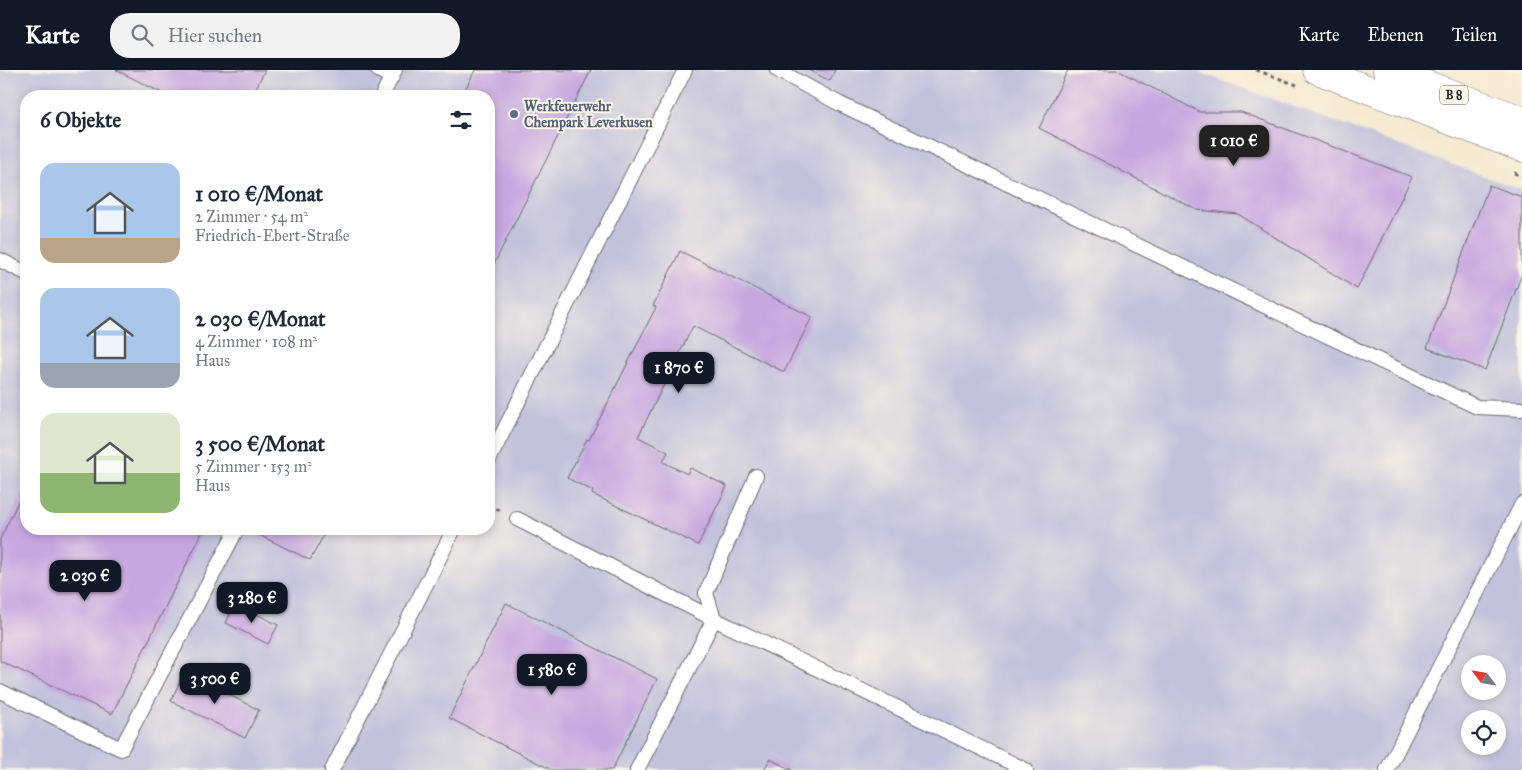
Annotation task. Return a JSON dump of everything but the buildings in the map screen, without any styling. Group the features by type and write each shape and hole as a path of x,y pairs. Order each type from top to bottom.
{"main road":[{"name":"B 8","path":"1317,70 1522,148"},
{"name":"B 8","path":"1387,70 1522,120"}],"lane":[{"path":"378,70 393,73 385,90"},
{"path":"495,448 685,70"},
{"path":"777,70 840,104 1477,407 1522,409"},
{"path":"0,260 20,270"},
{"path":"638,770 714,619 706,593 756,476"},
{"path":"1387,770 1522,504"},
{"path":"516,519 714,619 1026,770"},
{"path":"0,690 120,749 234,535"},
{"path":"332,770 451,535"}],"shaded area":[{"path":"0,70 1193,70 1522,190 1522,770 0,770"}],"place":[{"name":"Werkfeuerwehr Chempark Leverkusen","path":"514,114"}]}
